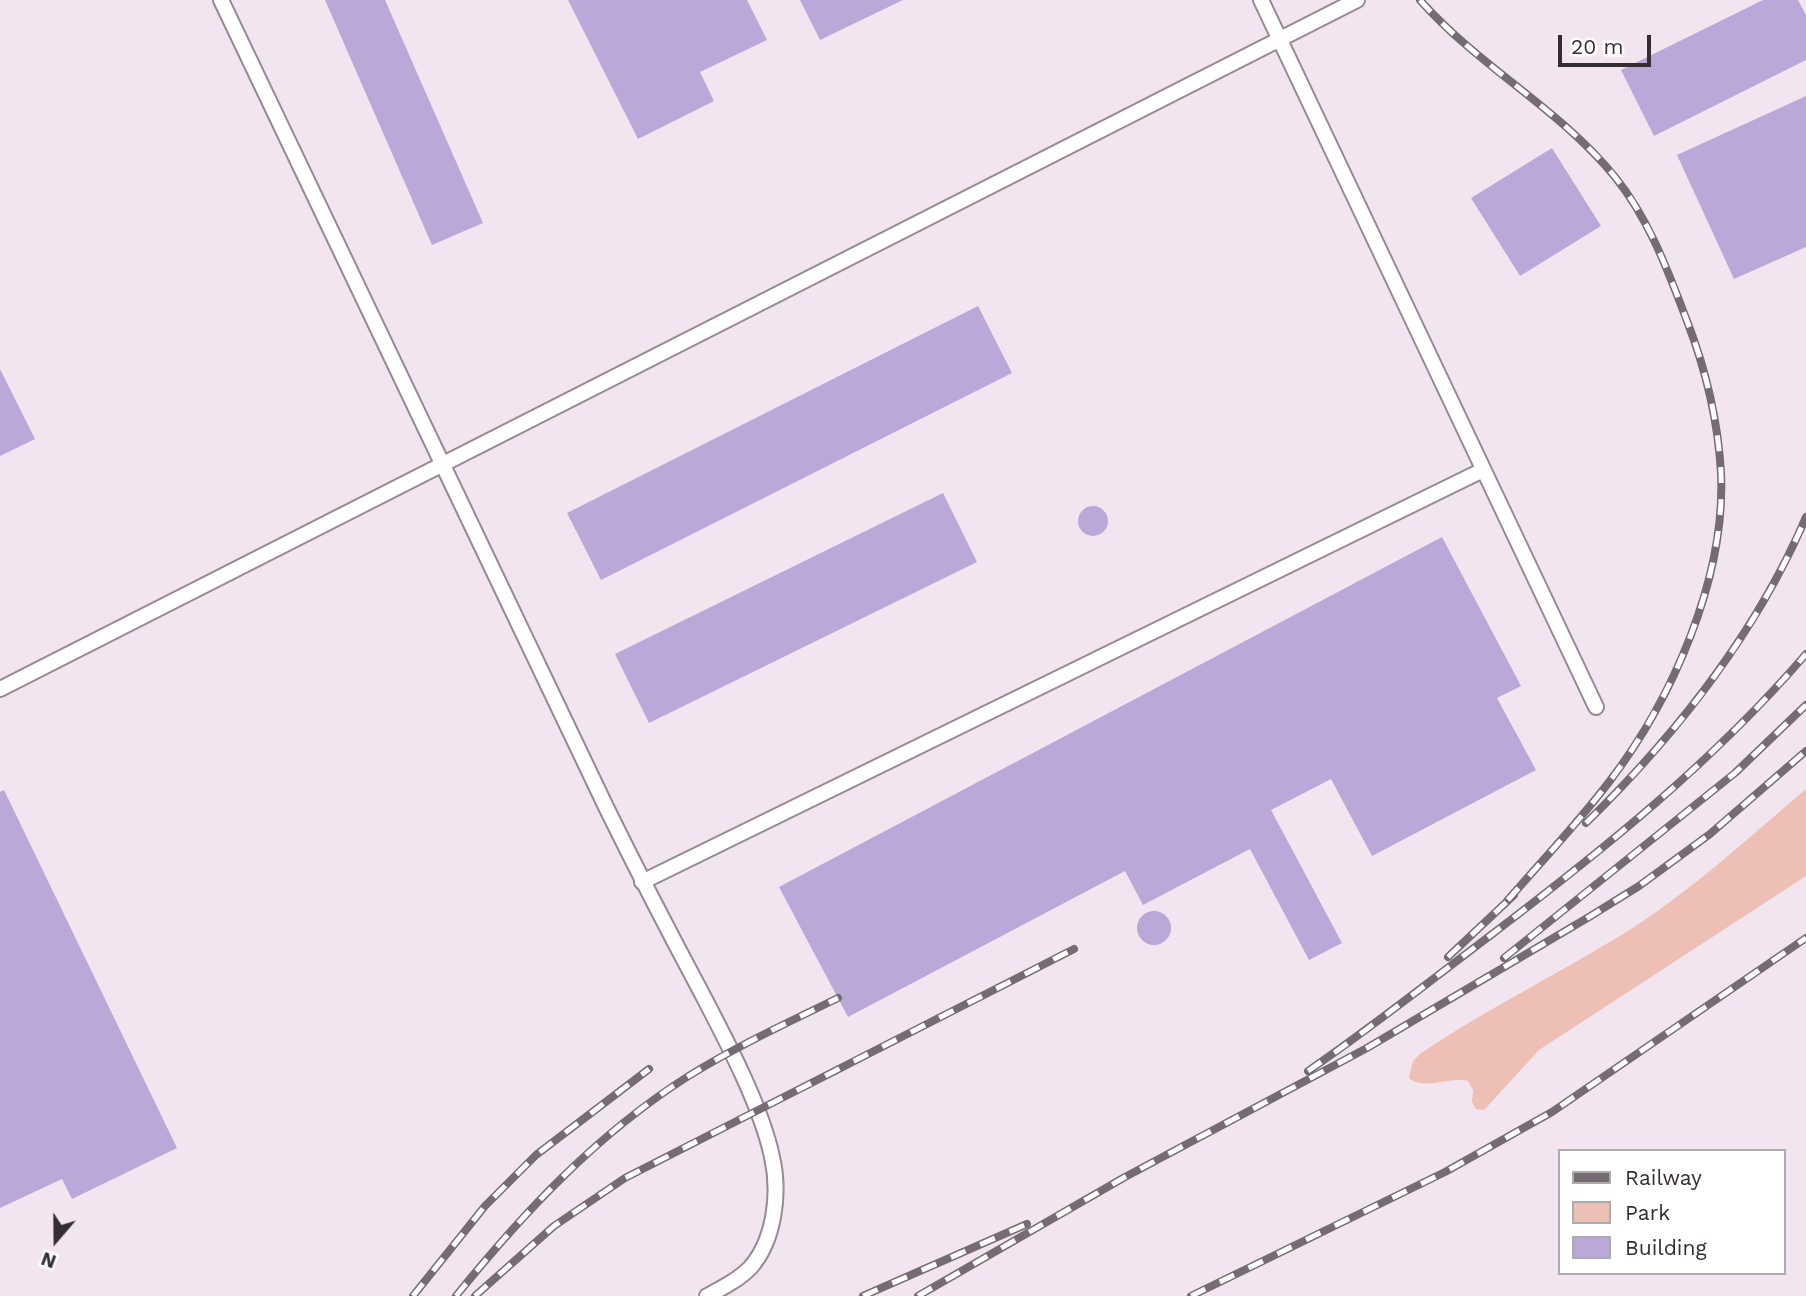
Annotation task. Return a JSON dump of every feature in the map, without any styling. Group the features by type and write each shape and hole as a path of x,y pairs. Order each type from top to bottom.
{"lane":[{"path":"221,0 439,464 642,882 732,1051 773,1158 774,1209 766,1239 749,1268 730,1284 707,1296"},
{"path":"1261,0 1596,707"},
{"path":"0,689 1356,0"},
{"path":"642,882 1483,470"}],"green space":[{"path":"1806,789 1806,876 1539,1050 1484,1110 1476,1109 1472,1102 1473,1090 1468,1081 1422,1083 1409,1078 1413,1061 1421,1053 1647,918 1717,865"}],"building":[{"path":"325,0 385,0 483,223 432,245"},
{"path":"568,0 747,0 767,40 700,72 714,101 638,139"},
{"path":"800,0 903,0 820,40"},
{"path":"1763,0 1798,0 1806,15 1806,60 1654,136 1621,70"},
{"path":"1806,96 1806,247 1734,279 1677,155"},
{"path":"1552,148 1601,226 1520,276 1471,198"},
{"path":"978,306 1012,373 601,580 567,513"},
{"path":"0,369 35,439 0,456"},
{"path":"943,493 977,562 649,723 615,654"},
{"path":"1093,506 1104,510 1108,521 1104,532 1093,536 1082,532 1078,521 1082,510"},
{"path":"1442,537 1521,686 1497,698 1536,770 1372,856 1331,779 1271,810 1342,943 1309,960 1250,849 1143,905 1125,871 848,1017 779,887"},
{"path":"4,790 177,1148 72,1199 62,1179 0,1208 0,792"},
{"path":"1154,911 1166,916 1171,928 1166,940 1154,945 1142,940 1137,928 1142,916"}],"railway":[{"path":"1420,0 1467,46 1593,153 1615,177 1638,210 1657,246 1694,339 1710,396 1721,473 1720,513 1714,554 1691,636 1673,676 1654,714 1609,782 1507,901"},
{"path":"1586,823 1652,754 1711,680 1763,602 1806,517"},
{"path":"1308,1071 1423,987 1616,837 1695,768 1770,694 1806,654"},
{"path":"1504,958 1735,773 1806,705"},
{"path":"918,1296 1125,1177 1367,1048 1589,917 1639,886 1710,834 1806,751"},
{"path":"1448,957 1514,895"},
{"path":"1191,1296 1445,1172 1552,1112 1806,938"},
{"path":"475,1296 554,1226 625,1178 1074,949"},
{"path":"456,1296 562,1177 622,1124 705,1066 838,998"},
{"path":"413,1296 485,1206 536,1155 649,1069"},
{"path":"863,1296 1027,1224"}]}
